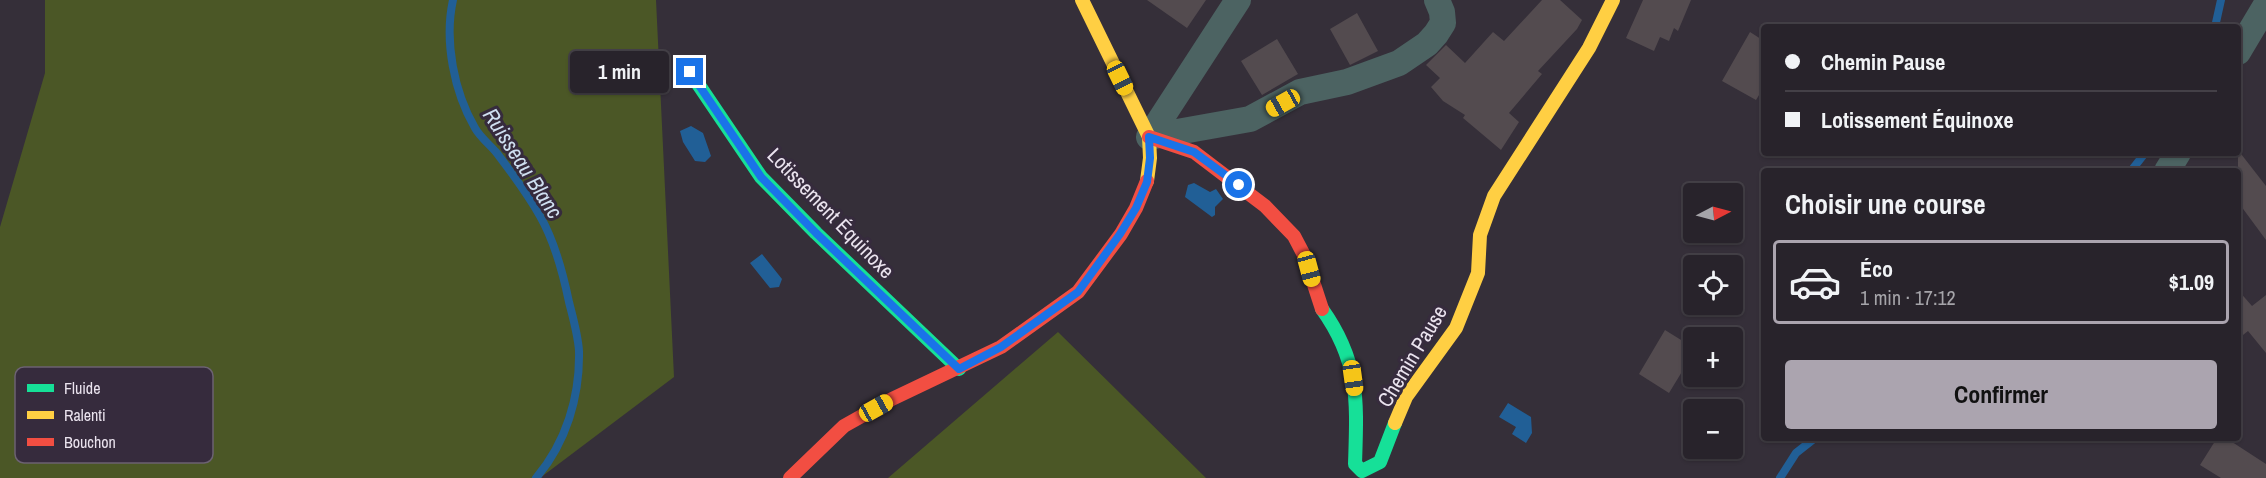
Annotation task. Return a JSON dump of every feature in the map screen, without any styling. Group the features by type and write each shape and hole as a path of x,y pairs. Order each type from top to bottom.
{"street":[{"path":"790,478 844,426 892,399 1001,347 1078,292 1136,208 1147,182 1150,158 1149,137 1082,0"},
{"path":"1149,137 1238,0"},
{"path":"1149,137 1250,119 1300,92 1347,82 1399,63 1427,44 1443,23 1442,12 1437,0"},
{"name":"Chemin Pause","path":"1149,137 1194,152 1265,206 1294,236 1305,257 1320,306 1335,327 1349,356 1357,409 1355,464 1362,471 1374,467 1384,454 1406,397 1456,328 1472,293 1478,273 1480,235 1494,196 1589,48 1613,0"},
{"path":"2241,47 2266,5"},
{"name":"Lotissement Équinoxe","path":"690,72 761,177 816,233 959,369"}],"green space":[{"path":"45,0 656,0 674,377 540,478 0,478 0,227 45,73"},
{"path":"1058,332 1206,478 888,478"}],"water":[{"path":"691,126 703,133 711,156 705,162 695,161 683,142 680,131"},
{"path":"1194,183 1210,192 1216,189 1223,199 1215,207 1215,215 1212,217 1185,197 1188,185"},
{"path":"762,254 782,279 779,287 770,288 750,263"},
{"path":"1508,403 1531,417 1532,433 1526,443 1512,434 1516,427 1499,417"}],"building":[{"path":"1147,0 1206,0 1187,28"},
{"path":"1542,0 1560,0 1582,20 1577,29 1538,71 1542,74 1509,113 1519,122 1501,150 1463,118 1465,115 1443,101 1431,87 1440,78 1426,65 1446,45 1465,63 1493,32 1504,41"},
{"path":"1643,0 1691,0 1678,31 1674,28 1669,41 1660,37 1654,51 1626,38"},
{"path":"1357,13 1378,51 1350,65 1330,29"},
{"path":"1750,32 1761,39 1761,92 1756,100 1722,81"},
{"path":"1277,39 1298,74 1262,95 1241,61"},
{"path":"2241,154 2266,186 2266,240 2241,206 2241,168 2238,168 2238,156"},
{"path":"2241,293 2252,306 2266,295 2266,353 2248,331 2241,337"},
{"path":"1665,330 1683,341 1683,370 1669,393 1639,374"},
{"path":"2215,441 2231,441 2266,464 2266,478 2221,478 2200,465"}],"waterway":[{"name":"Ruisseau Blanc","path":"453,0 450,16 450,49 461,99 477,131 514,175 545,226 561,269 578,339 579,368 569,419 556,450 536,478"},
{"path":"2216,24 2221,0"},
{"path":"2133,168 2143,156"},
{"path":"1780,478 1796,453 1811,441"}],"traffic: fast":[{"path":"690,72 761,177 816,233 959,369"},
{"path":"1322,309 1334,328 1350,365 1354,383 1356,421 1355,464 1362,471 1380,462 1395,423"}],"traffic: slow":[{"path":"1082,0 1149,137 1150,158 1147,181"},
{"path":"1395,423 1406,397 1456,328 1478,273 1480,235 1494,196 1589,48 1613,0"}],"traffic: jam":[{"path":"1149,137 1194,152 1265,206 1294,236 1305,257 1322,309"},
{"path":"790,478 844,426 892,399 1001,347 1078,292 1121,234 1136,208 1147,181"}],"route":[{"path":"690,72 761,177 816,233 959,369 1001,347 1078,292 1136,208 1147,182 1150,158 1149,137 1194,152 1239,185"}]}
